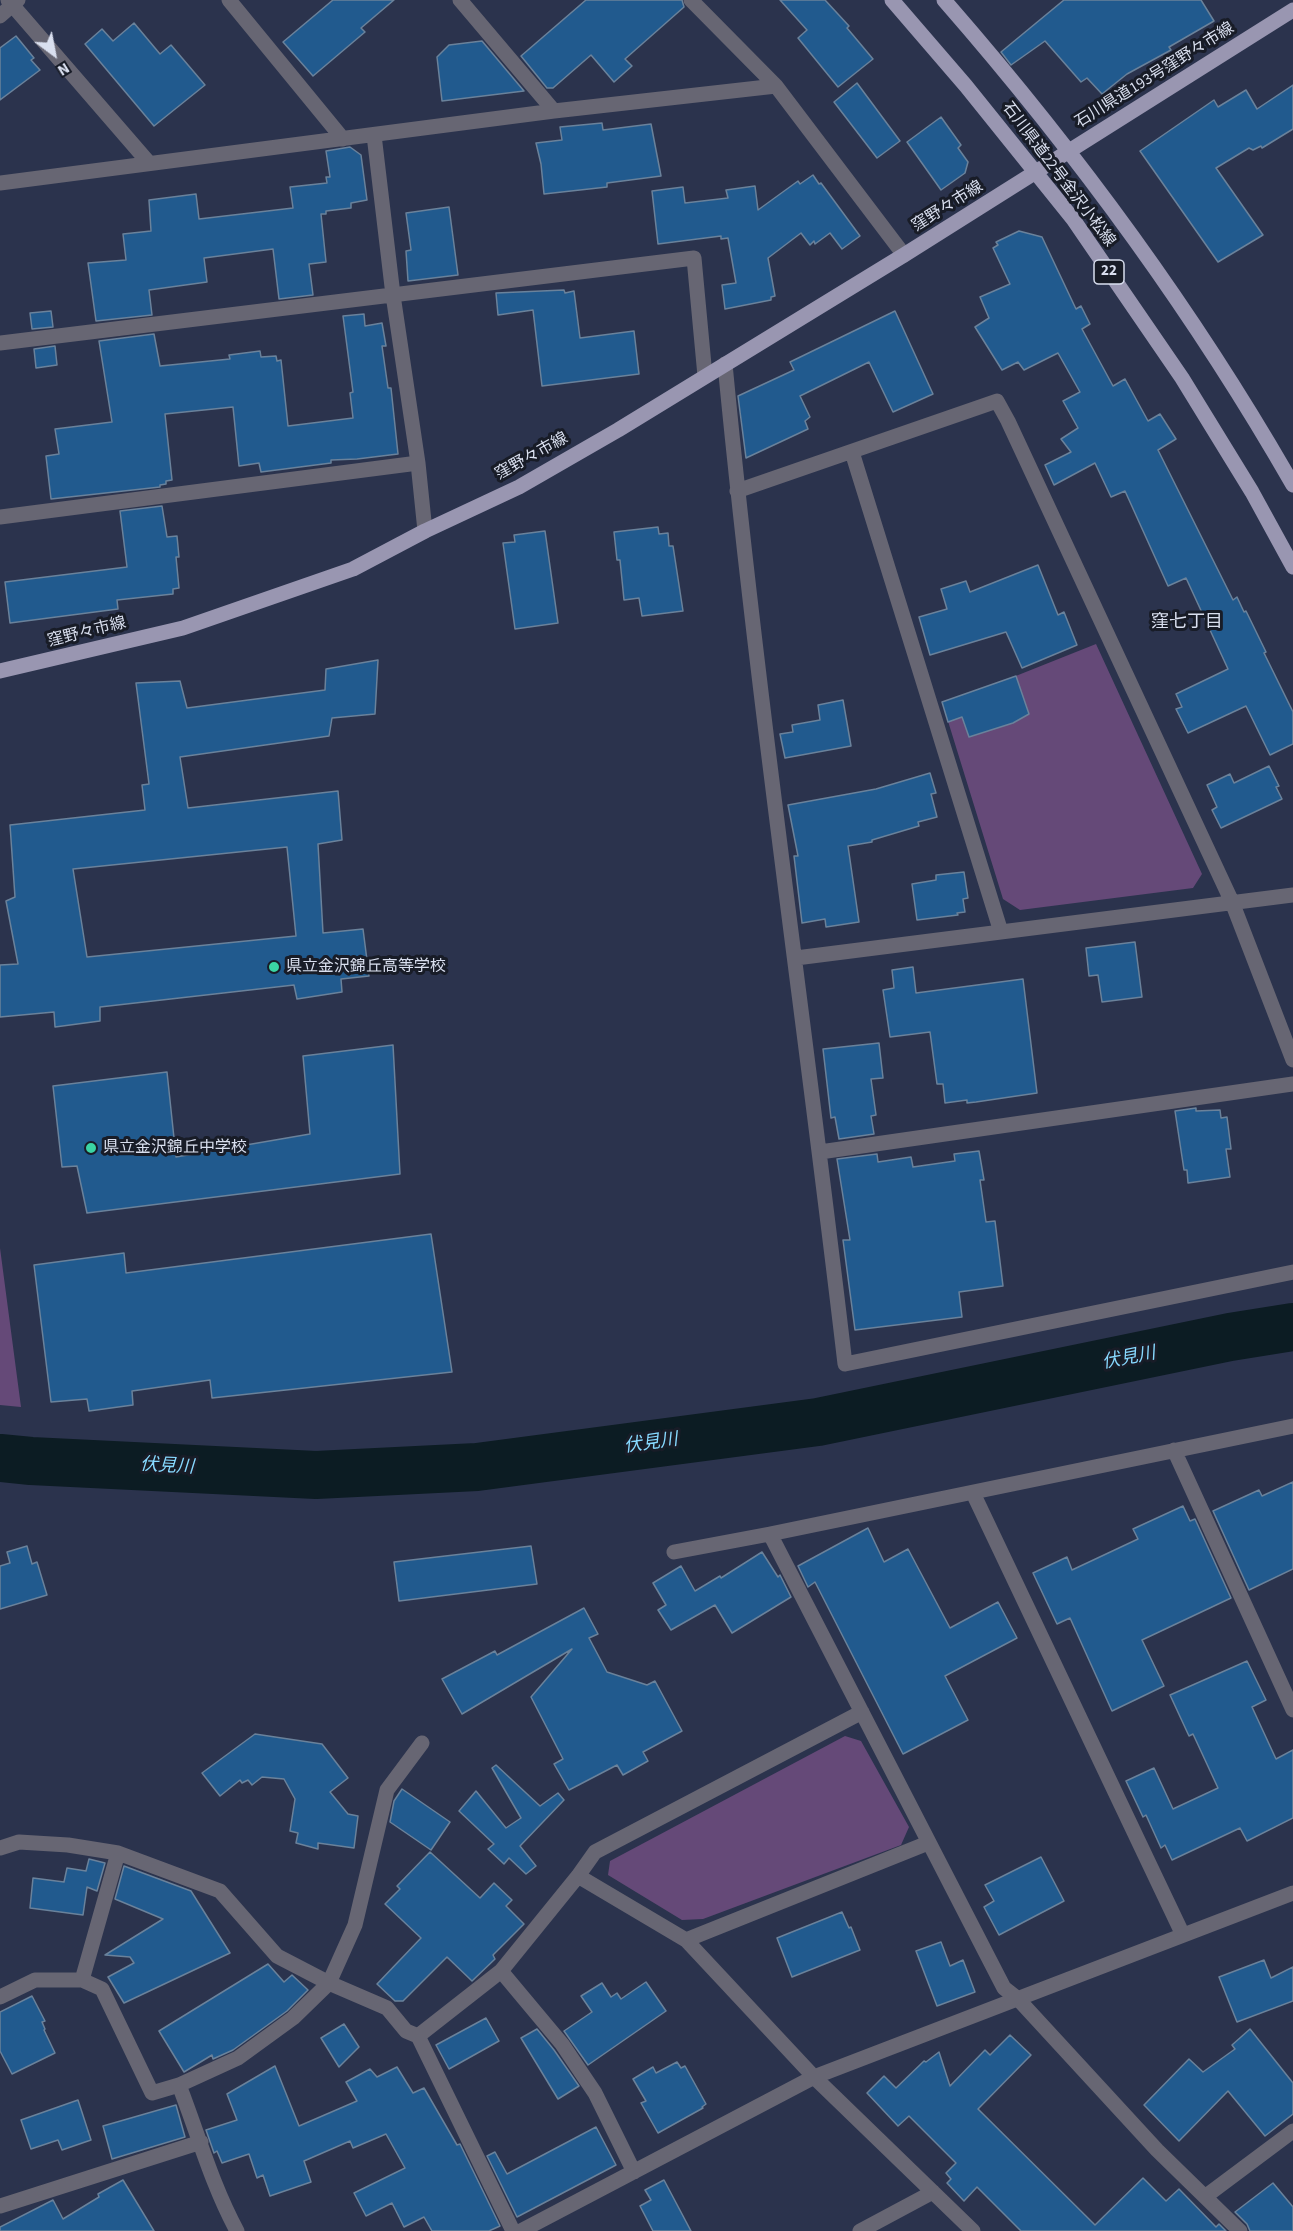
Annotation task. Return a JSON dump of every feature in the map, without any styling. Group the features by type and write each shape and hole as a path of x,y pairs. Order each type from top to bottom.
{"main road":[{"name":"石川県道22号金沢小松線","path":"892,0 966,86 1074,219 1182,378 1252,492 1293,567"},
{"name":"石川県道22号金沢小松線","path":"944,0 1013,82 1105,199 1178,300 1293,485"},
{"name":"石川県道193号窪野々市線","path":"1036,173 1293,10"},
{"name":"窪野々市線","path":"0,670 183,628 353,569 425,531 519,487 618,430 1036,173"}],"street":[{"path":"229,0 343,139"},
{"path":"460,0 554,111"},
{"path":"691,0 776,86 904,255"},
{"path":"0,16 13,2 149,163"},
{"path":"0,183 554,111 776,86"},
{"path":"375,135 393,294 418,463 425,531"},
{"path":"0,342 694,258 705,376"},
{"path":"725,364 737,491 845,1364 1293,1272"},
{"path":"737,491 997,401 1232,902 1293,1060"},
{"path":"852,452 1001,932"},
{"path":"0,517 418,463"},
{"path":"796,958 1293,895"},
{"path":"820,1152 1293,1084"},
{"path":"674,1552 973,1493 1293,1426"},
{"path":"1174,1450 1293,1710"},
{"path":"973,1493 1183,1935"},
{"path":"770,1534 1004,1988 1018,1999 1157,2150 1240,2231"},
{"path":"418,2036 501,1971 578,1876 594,1852 862,1712"},
{"path":"0,1997 35,1980 82,1980 102,1989 152,2093 179,2085 238,2058 293,2018 329,1983 355,1925 387,1790 422,1743"},
{"path":"0,1848 19,1842 68,1845 118,1853 220,1891 276,1956 329,1983 387,2008 406,2031 418,2036 513,2231"},
{"path":"686,1940 928,1843"},
{"path":"82,1980 118,1853"},
{"path":"578,1876 686,1940 814,2077 973,2231"},
{"path":"520,2231 814,2077 1293,1893"},
{"path":"501,1971 562,2044 595,2093 634,2172"},
{"path":"179,2085 220,2200 237,2231"},
{"path":"1206,2196 1293,2131"},
{"path":"0,2206 201,2142"},
{"path":"860,2231 933,2192"}],"shaded area":[{"path":"1096,644 1202,874 1193,888 1020,910 1003,899 943,705"},
{"path":"0,1248 21,1407 0,1405"},
{"path":"845,1736 861,1741 909,1827 901,1845 703,1919 682,1920 608,1875 610,1861"}],"building":[{"path":"333,0 394,0 361,28 365,32 313,76 283,42"},
{"path":"586,0 682,0 684,7 625,59 632,66 614,82 591,55 553,88 547,88 521,56"},
{"path":"780,0 825,0 849,26 847,28 873,59 838,87 798,38 807,30"},
{"path":"1064,0 1201,0 1214,21 1169,47 1171,50 1127,74 1102,94 1087,78 1081,82 1045,41 1011,65 1001,52"},
{"path":"134,23 160,54 171,45 205,85 154,126 85,44 102,29 113,41"},
{"path":"16,36 34,58 31,60 40,70 0,100 0,48"},
{"path":"482,41 524,91 442,101 437,57 449,45"},
{"path":"857,83 900,141 877,158 834,102"},
{"path":"1293,85 1293,129 1262,148 1261,146 1253,150 1249,148 1216,168 1263,235 1218,262 1140,151 1214,100 1218,107 1246,90 1257,109"},
{"path":"941,117 961,145 958,148 968,162 965,173 941,190 907,142"},
{"path":"602,123 603,130 651,124 661,176 607,183 607,187 544,194 536,143 562,140 560,127"},
{"path":"350,147 361,155 367,200 351,203 351,208 326,211 326,214 321,214 326,262 309,264 313,295 279,299 273,249 204,258 207,282 149,290 152,315 96,321 88,263 126,260 123,234 151,231 149,200 196,194 199,219 293,208 290,187 327,183 326,177 330,177 326,151"},
{"path":"813,175 860,236 842,249 830,233 810,245 801,233 768,258 775,296 771,297 771,300 725,309 722,285 736,283 728,238 721,239 721,236 658,244 652,191 683,187 685,203 728,198 726,190 755,186 758,210 798,181 800,184"},
{"path":"449,207 458,275 408,281 406,251 411,250 406,213"},
{"path":"1019,231 1042,237 1076,309 1081,306 1090,324 1082,329 1113,386 1125,379 1148,421 1160,414 1176,439 1158,450 1233,600 1237,597 1244,612 1246,611 1266,652 1264,653 1293,712 1293,744 1270,755 1246,706 1188,733 1176,709 1182,707 1176,694 1228,669 1186,578 1168,586 1125,491 1111,497 1095,463 1054,485 1045,465 1071,452 1061,439 1078,428 1063,401 1080,392 1058,353 1024,370 1018,362 1002,370 975,327 989,318 980,297 1010,284 993,248 998,245 996,242"},
{"path":"564,290 565,293 574,291 580,338 634,331 639,374 542,386 533,310 498,315 496,293"},
{"path":"51,311 53,327 32,329 30,313"},
{"path":"895,311 933,394 893,412 869,362 800,396 810,417 805,421 808,429 746,458 738,396 794,370 790,362"},
{"path":"364,314 365,326 382,323 386,346 382,346 388,388 391,388 398,454 331,460 331,463 261,472 259,463 239,466 233,407 165,414 172,480 166,481 166,484 160,487 51,499 46,456 59,454 55,429 112,422 99,341 154,334 160,366 230,359 229,355 260,351 261,357 276,356 277,361 281,360 288,426 353,418 350,393 353,392 343,316"},
{"path":"55,346 57,365 36,368 34,349"},
{"path":"162,506 167,537 177,536 179,557 176,557 179,588 173,589 173,594 117,600 118,609 10,623 5,582 127,567 120,511"},
{"path":"658,527 659,534 668,533 669,546 673,546 683,611 642,616 639,598 624,600 620,560 617,560 614,532"},
{"path":"545,531 558,623 515,629 503,543 515,542 514,535"},
{"path":"1038,565 1058,615 1064,612 1077,645 1022,668 1006,632 930,655 919,617 947,609 941,589 966,581 970,592"},
{"path":"378,660 375,714 332,718 329,736 180,757 188,808 338,791 342,840 318,844 323,933 363,929 369,976 341,979 342,992 297,999 294,985 100,1007 100,1021 55,1027 54,1012 0,1017 0,965 18,964 6,901 15,897 10,825 145,810 142,785 149,784 136,683 180,681 187,708 325,690 326,669","holes":["287,847 296,936 87,957 73,869"]},
{"path":"1016,676 1029,714 1013,723 969,737 962,717 948,722 942,702"},
{"path":"843,700 851,746 785,758 780,734 793,732 792,725 820,720 818,705"},
{"path":"1269,766 1279,786 1276,787 1282,799 1221,828 1212,810 1217,807 1207,785 1230,774 1234,783"},
{"path":"930,773 936,793 931,794 937,817 918,822 919,826 872,840 872,842 848,846 859,922 826,927 825,919 802,923 794,856 798,856 788,805 876,789"},
{"path":"964,872 968,898 963,899 965,912 957,913 958,915 917,920 912,884 936,880 936,875"},
{"path":"1135,942 1142,997 1102,1002 1098,975 1089,976 1086,948"},
{"path":"913,967 916,993 1023,979 1037,1093 967,1103 967,1100 945,1103 943,1084 937,1084 930,1032 890,1037 883,990 894,988 892,970"},
{"path":"879,1043 883,1078 871,1079 876,1115 871,1116 874,1134 839,1139 835,1117 831,1118 823,1049"},
{"path":"393,1045 400,1174 87,1213 77,1166 62,1167 53,1086 167,1072 176,1157 310,1134 303,1056"},
{"path":"1196,1108 1196,1111 1220,1110 1221,1118 1227,1117 1231,1149 1226,1149 1230,1177 1188,1183 1175,1111"},
{"path":"979,1151 984,1180 980,1180 986,1222 995,1221 1003,1286 959,1292 962,1317 855,1330 843,1240 850,1240 837,1159 877,1154 878,1162 911,1157 913,1167 955,1161 954,1154"},
{"path":"431,1234 452,1372 212,1398 210,1380 132,1391 133,1405 89,1411 87,1399 51,1402 34,1265 124,1253 126,1273"},
{"path":"1293,1482 1293,1569 1249,1590 1213,1511 1259,1490 1262,1496"},
{"path":"1183,1506 1190,1521 1195,1519 1231,1598 1142,1640 1164,1686 1112,1711 1070,1618 1057,1624 1033,1573 1067,1557 1072,1570 1138,1539 1133,1529"},
{"path":"868,1528 884,1562 908,1549 950,1628 998,1602 1017,1638 945,1676 968,1720 903,1754 815,1582 808,1587 798,1566"},
{"path":"27,1546 32,1564 37,1562 47,1595 0,1609 0,1566 10,1563 7,1552"},
{"path":"531,1546 537,1584 399,1601 394,1562"},
{"path":"762,1552 778,1577 780,1575 791,1597 732,1633 715,1605 671,1630 658,1610 666,1605 653,1583 681,1566 695,1591 720,1576 721,1578"},
{"path":"584,1608 598,1634 589,1638 607,1672 647,1685 655,1681 682,1731 643,1752 648,1761 623,1775 617,1765 569,1790 554,1764 563,1759 531,1697 572,1649 462,1714 442,1679 495,1651 497,1655"},
{"path":"1247,1661 1266,1700 1252,1707 1276,1759 1293,1750 1293,1818 1247,1841 1240,1828 1172,1860 1165,1845 1161,1848 1146,1815 1143,1817 1126,1781 1154,1768 1173,1809 1218,1788 1193,1734 1189,1736 1170,1695"},
{"path":"255,1734 322,1744 348,1778 330,1792 348,1814 358,1816 354,1848 318,1843 318,1849 296,1843 298,1833 290,1831 295,1799 284,1779 262,1777 252,1785 248,1780 242,1783 240,1780 220,1796 202,1773"},
{"path":"496,1765 540,1806 558,1793 564,1800 520,1846 536,1866 526,1874 509,1858 504,1864 488,1849 494,1844 459,1811 476,1791 506,1828 521,1818 492,1768"},
{"path":"402,1789 450,1822 431,1850 390,1822 394,1801"},
{"path":"430,1852 480,1898 494,1883 512,1900 506,1906 524,1924 493,1955 495,1959 472,1981 447,1957 403,2001 395,2001 377,1984 421,1938 385,1904 400,1889 397,1886"},
{"path":"1041,1857 1064,1901 999,1935 984,1907 994,1901 985,1885"},
{"path":"89,1859 105,1863 97,1891 87,1887 83,1915 30,1908 33,1878 64,1882 67,1868 86,1871"},
{"path":"124,1866 191,1891 230,1953 124,2003 108,1977 134,1963 130,1957 105,1955 163,1919 115,1899"},
{"path":"842,1912 860,1950 792,1977 777,1938"},
{"path":"941,1942 950,1966 963,1960 975,1992 937,2006 916,1951"},
{"path":"1264,1960 1271,1978 1293,1967 1293,2001 1237,2022 1219,1977"},
{"path":"268,1964 284,1982 292,1975 308,1990 287,2011 233,2050 213,2059 212,2055 184,2072 159,2031"},
{"path":"646,1982 666,2011 588,2065 564,2031 592,2012 581,1996 602,1983 611,1997 617,1993 621,1999"},
{"path":"32,1996 45,2021 42,2022 44,2030 55,2053 12,2074 0,2051 0,2012"},
{"path":"486,2018 499,2041 449,2069 436,2045"},
{"path":"344,2024 359,2047 339,2067 321,2038"},
{"path":"537,2029 579,2086 558,2099 521,2038"},
{"path":"1250,2029 1293,2083 1293,2114 1265,2136 1228,2091 1179,2141 1144,2105 1189,2059 1203,2072 1235,2049 1232,2045"},
{"path":"1010,2035 1031,2055 978,2109 1095,2225 1143,2178 1166,2201 1179,2189 1216,2227 1219,2224 1226,2231 1021,2231 977,2187 964,2201 947,2183 951,2179 946,2173 956,2163 909,2116 898,2126 867,2093 884,2076 896,2088 924,2061 926,2062 939,2052 950,2086 985,2050 990,2055"},
{"path":"677,2062 681,2068 685,2066 706,2104 703,2108 658,2133 641,2103 646,2101 633,2079 653,2067 656,2073"},
{"path":"275,2066 299,2126 357,2101 346,2082 370,2069 377,2077 397,2067 413,2093 424,2088 457,2145 460,2144 500,2226 489,2231 432,2231 424,2217 404,2227 392,2203 366,2216 354,2193 405,2168 386,2134 353,2148 350,2141 304,2161 311,2182 270,2196 263,2175 257,2178 249,2154 222,2163 217,2151 214,2153 206,2130 237,2120 227,2094"},
{"path":"78,2100 91,2140 62,2150 58,2140 31,2149 21,2120"},
{"path":"176,2105 185,2137 112,2159 103,2126"},
{"path":"596,2127 616,2165 517,2217 487,2156 495,2152 507,2174"},
{"path":"123,2180 154,2231 0,2231 0,2227 53,2200 63,2219 99,2197 98,2194"},
{"path":"664,2180 691,2231 653,2231 640,2206 651,2200 645,2190"},
{"path":"1273,2183 1293,2207 1293,2231 1250,2231 1247,2224 1235,2212"}],"waterway":[{"name":"伏見川","path":"0,1458 316,1475 477,1467 818,1422 1230,1337 1293,1327"}],"place":[{"name":"県立金沢錦丘高等学校","path":"274,967"},
{"name":"県立金沢錦丘中学校","path":"91,1148"}],"district":[{"name":"窪七丁目","path":"1187,623"}]}
